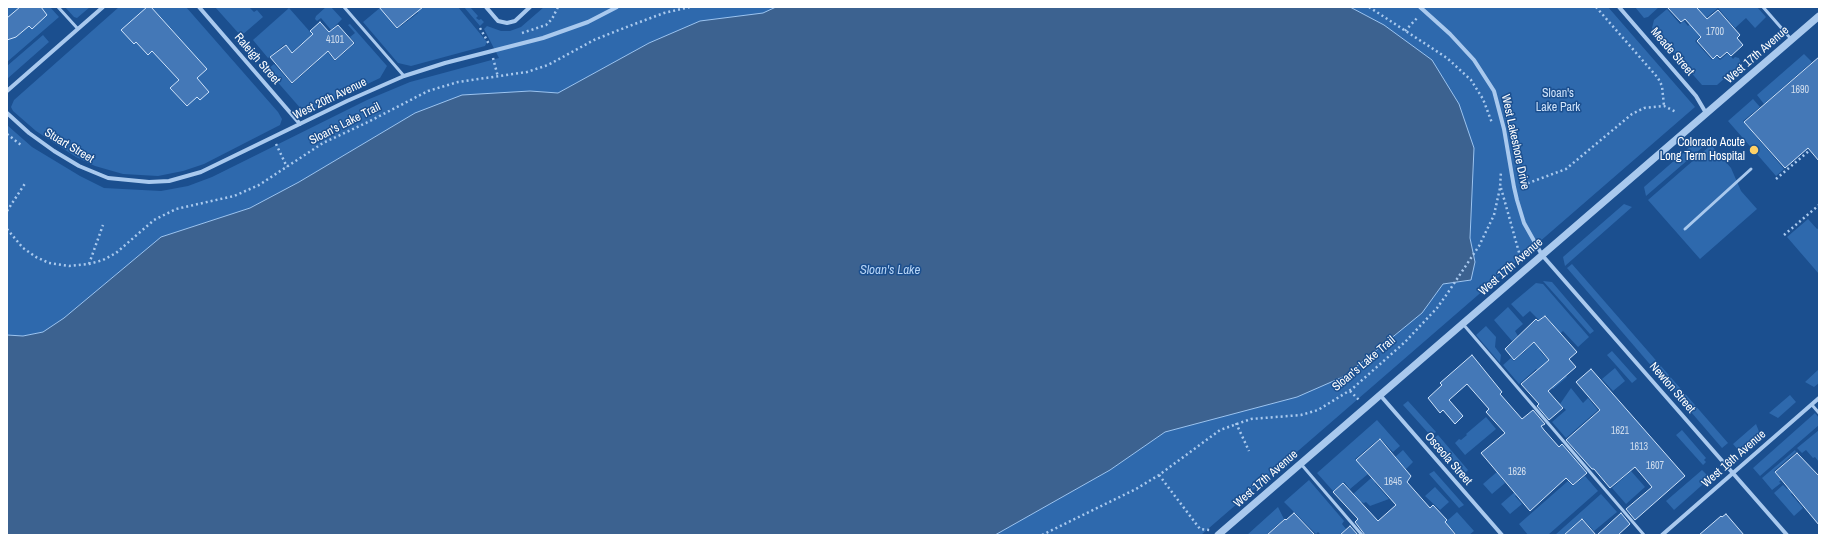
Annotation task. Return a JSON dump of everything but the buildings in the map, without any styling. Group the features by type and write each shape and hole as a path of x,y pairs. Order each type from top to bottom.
{"street":[{"path":"7,91 103,7"},
{"name":"Raleigh Street","path":"199,7 300,124"},
{"path":"486,7 498,21 507,24 515,21 530,7"},
{"name":"West 20th Avenue","path":"128,180 149,182 185,177 201,172 404,76 445,62 544,38 588,22 618,7"},
{"name":"Meade Street","path":"1619,7 1696,96 1706,113"},
{"name":"West Lakeshore Drive","path":"1422,8 1450,34 1474,60 1494,91 1504,129 1514,188 1524,223 1542,255"},
{"name":"West 17th Avenue","path":"1222,534 1380,395 1819,16"},
{"name":"Stuart Street","path":"7,113 29,133 54,151 79,166 108,178 128,180"},
{"name":"Newton Street","path":"1542,255 1787,535"},
{"name":"Osceola Street","path":"1380,395 1502,535"},
{"name":"West 16th Avenue","path":"1662,535 1819,398"}],"lane":[{"path":"58,7 78,30"},
{"path":"344,7 404,76"},
{"path":"1763,7 1791,40"},
{"path":"1685,228 1752,169"},
{"path":"1462,324 1644,535"},
{"path":"1812,405 1819,413"},
{"path":"1301,464 1362,535"}],"path":[{"path":"518,34 546,25 552,19 558,7"},
{"name":"Sloan's Lake Trail","path":"7,230 22,248 49,263 69,266 89,264 103,260 116,253 154,220 176,209 234,196 259,184 322,143 366,124 428,91 458,82 527,72 548,65 594,40 624,28 664,13 690,7"},
{"path":"1369,7 1447,58 1470,80 1483,99 1493,126"},
{"path":"1596,7 1658,78 1662,86 1664,106"},
{"path":"1405,31 1422,8"},
{"path":"480,28 492,51 498,77"},
{"path":"489,43 496,41"},
{"path":"1500,188 1514,188 1528,184 1566,169 1632,114 1644,108 1664,106 1676,112"},
{"path":"7,134 21,145"},
{"path":"273,138 287,167"},
{"path":"1776,178 1810,150"},
{"name":"Sloan's Lake Trail","path":"1042,535 1136,489 1159,476 1220,430 1236,423 1251,419 1301,415 1318,410 1350,391 1405,342 1437,308 1447,294 1479,246 1494,215 1500,188 1501,168"},
{"path":"7,211 26,182"},
{"name":"Sloan's Lake Trail","path":"1500,188 1520,256"},
{"path":"1784,235 1819,205"},
{"path":"89,264 103,225"},
{"path":"1350,391 1358,399"},
{"path":"1236,423 1249,451"},
{"path":"1159,476 1200,529"}],"green space":[{"path":"7,7 50,7 59,17 7,62"},
{"path":"65,7 90,7 77,18 74,17"},
{"path":"119,7 186,7 278,112 282,119 280,125 204,164 183,171 158,176 123,174 95,166 76,157 36,131 13,111 11,107 14,100"},
{"path":"215,7 249,7 254,12 257,10 263,17 241,36"},
{"path":"326,7 331,7 342,19 331,30 321,18 317,21 315,19 316,16"},
{"path":"381,7 397,29 418,13 413,7 458,7 487,42 485,46 411,66 398,63 363,22"},
{"path":"464,7 470,7 478,16 476,18 479,20 481,19 484,22 480,26"},
{"path":"544,7 776,7 764,13 700,21 649,43 558,93 530,91 415,113 299,182 250,208 161,237 64,318 43,332 23,336 7,335 7,125 32,147 80,176 104,188 161,191 188,186 212,177 367,100 410,82 499,58 484,29 487,26 501,31 510,31 521,27"},
{"name":"Sloan's Lake Park","path":"1350,7 1608,7 1695,107 1201,535 995,535 1110,470 1165,432 1297,397 1422,313 1443,284 1475,262 1470,238 1474,148 1384,25"},
{"path":"1635,7 1659,7 1648,17 1644,18"},
{"path":"1696,7 1757,7 1766,17 1755,28 1746,18 1735,28 1718,8 1706,18"},
{"path":"289,8 335,61 355,43 350,37 355,33 348,25 350,24 387,66 380,78 309,112 302,110 267,70 274,64 292,84 318,61 302,43 292,52 285,44 268,58 253,40"},
{"path":"1667,9 1680,24 1684,21 1688,26 1698,17 1701,36 1695,41 1712,60 1716,56 1720,60 1728,53 1733,59 1735,57 1739,58 1741,64 1717,85 1702,85 1652,28 1654,20"},
{"path":"43,35 49,42 7,79 7,66"},
{"path":"1804,54 1812,62 1764,104 1757,95"},
{"path":"1753,99 1760,107 1743,121 1784,169 1776,176 1728,121"},
{"path":"1699,139 1704,146 1646,196 1644,187"},
{"path":"1711,145 1731,168 1741,191 1757,209 1700,259 1648,200"},
{"path":"1624,204 1632,207 1565,266 1563,257"},
{"path":"1808,219 1817,229 1819,228 1819,274 1787,237"},
{"path":"1572,264 1728,443 1722,448 1567,268"},
{"path":"1543,281 1552,282 1594,331 1590,334"},
{"path":"1536,283 1543,284 1589,337 1578,347 1563,331 1540,351 1548,360 1550,358 1567,377 1553,389 1536,369 1519,384 1503,365 1511,358 1514,361 1547,331 1545,329 1552,323 1545,315 1539,320 1530,311 1523,317 1511,304"},
{"path":"1508,307 1523,324 1515,331 1518,336 1512,341 1494,320"},
{"path":"1486,326 1496,337 1495,347 1501,355 1500,363 1476,335"},
{"path":"1612,351 1637,379 1632,383 1607,355"},
{"path":"1615,368 1625,381 1613,391 1602,379"},
{"path":"1819,369 1819,383 1814,387 1805,382"},
{"path":"1571,388 1583,403 1588,398 1598,410 1566,438 1552,422 1566,410 1560,404"},
{"path":"1790,395 1796,402 1778,418 1769,413"},
{"path":"1408,401 1436,432 1431,436 1403,405"},
{"path":"1815,413 1819,418 1819,425 1760,476 1753,468"},
{"path":"1486,417 1496,429 1465,455 1455,443 1467,435 1466,434"},
{"path":"1377,420 1400,446 1393,452 1380,438 1355,459 1368,474 1350,489 1344,482 1333,491 1317,473"},
{"path":"1756,424 1760,434 1739,451 1733,444"},
{"path":"1682,430 1706,458 1704,460 1706,462 1703,465 1676,435"},
{"path":"1819,430 1819,462 1806,450 1802,453 1797,448"},
{"path":"1438,435 1468,470 1465,473 1462,472 1433,439"},
{"path":"1403,450 1413,462 1406,469 1403,466 1395,465 1375,483 1389,499 1370,506 1366,502 1364,503 1354,499 1344,502"},
{"path":"1795,450 1796,452 1774,471 1781,480 1779,482 1781,483 1772,490 1762,478"},
{"path":"1520,452 1522,455 1499,475 1505,483 1492,494 1483,484"},
{"path":"1811,468 1814,471 1791,494 1803,508 1794,516 1774,493 1783,485 1787,489"},
{"path":"1702,470 1710,478 1674,510 1666,501"},
{"path":"1434,471 1464,505 1459,508 1429,474"},
{"path":"1539,471 1541,473 1515,496 1522,504 1510,514 1501,504"},
{"path":"1631,471 1645,487 1626,504 1612,488"},
{"path":"1585,476 1598,491 1548,535 1528,535 1519,524 1568,481 1573,486"},
{"path":"1309,480 1344,521 1342,524 1346,529 1339,535 1321,535 1318,532 1316,534 1284,502"},
{"path":"1435,487 1449,502 1440,510 1425,496"},
{"path":"1601,494 1617,512 1594,531 1582,518 1564,535 1555,535"},
{"path":"1278,507 1284,519 1268,533 1269,535 1247,535"},
{"path":"1457,512 1474,531 1469,535 1457,535 1453,530 1439,528"}],"water":[{"name":"Sloan's Lake","path":"776,7 1350,7 1384,25 1432,60 1459,104 1474,148 1470,238 1475,262 1471,280 1443,284 1422,313 1345,376 1297,397 1165,432 1110,470 995,535 7,535 7,335 23,336 43,332 64,318 161,237 250,208 299,182 415,113 462,95 530,91 558,93 649,43 700,21 763,13"}],"place":[{"name":"Colorado Acute Long Term Hospital","path":"1754,150"}]}
